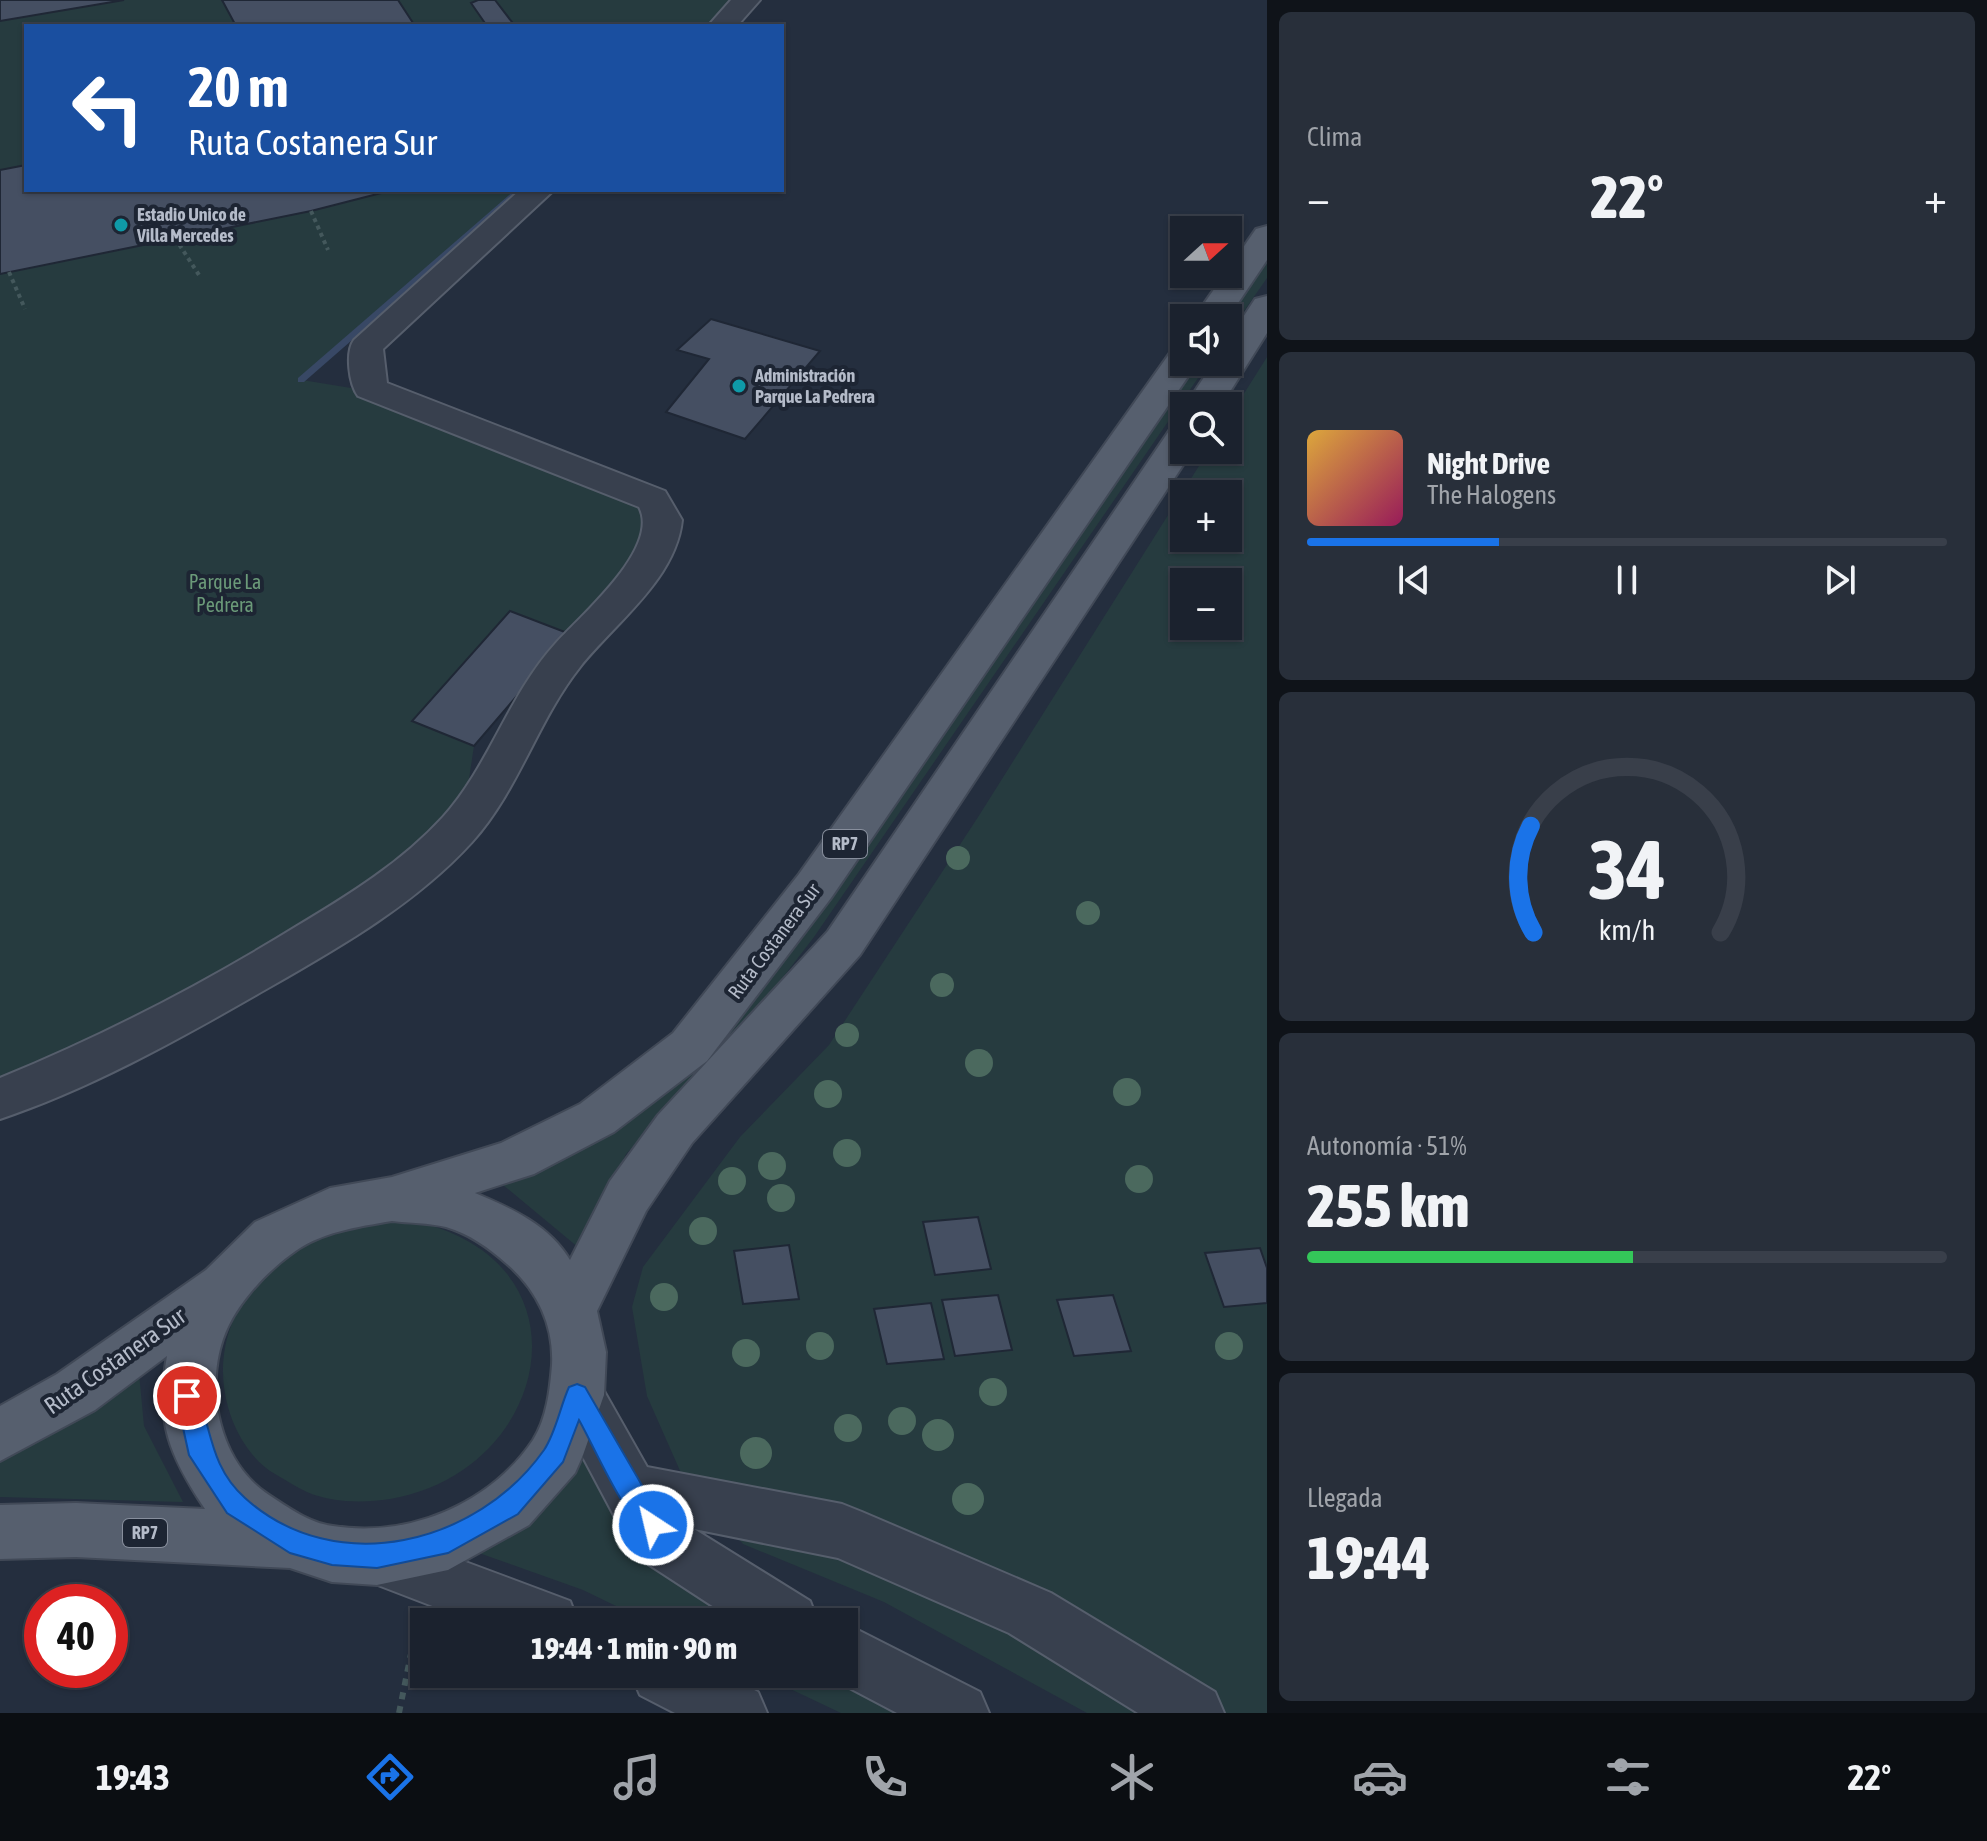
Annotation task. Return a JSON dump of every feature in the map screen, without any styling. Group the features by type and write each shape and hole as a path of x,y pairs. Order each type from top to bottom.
{"main road":[{"path":"1221,304 1267,236"},
{"path":"1212,392 1267,306"},
{"name":"Ruta Costanera Sur","path":"0,1435 76,1392 227,1282 273,1238 330,1210 392,1199 516,1159 597,1118 690,1047 815,886 1171,376"},
{"name":"RP7","path":"571,1311 628,1196 659,1151 675,1129 844,943 1170,457"},
{"name":"Ruta Costanera Sur","path":"0,1532 76,1530 290,1541 332,1554 402,1566 509,1506 555,1455 577,1395 579,1352 571,1311 544,1264 502,1228 450,1206 392,1199"},
{"name":"Ruta Costanera Sur","path":"227,1282 197,1335 187,1396 201,1455 235,1505 290,1541"}],"street":[{"path":"724,24 746,0"},
{"path":"0,1099 129,1041 233,987 329,929 401,880 459,829 563,661 642,569 662,536 663,518 652,499 370,389 366,347 536,192"},
{"path":"577,1395 630,1490 668,1545 767,1608"},
{"path":"630,1490 842,1531 1030,1613 1194,1713"},
{"path":"402,1566 512,1608"},
{"path":"858,1660 959,1713"},
{"path":"688,1688 737,1713"}],"path":[{"path":"311,211 328,250"},
{"path":"175,238 199,275"},
{"path":"9,272 25,309"},
{"path":"399,1713 402,1566"}],"green space":[{"name":"Parque La Pedrera","path":"0,0 733,0 709,24 24,24 24,192 518,192 302,380 351,388 631,499 643,513 644,551 570,634 510,612 413,720 474,746 467,792 412,856 239,969 0,1082"},
{"path":"1267,254 1267,278 1242,314 1242,304 1233,304"},
{"path":"1267,357 1267,1713 1087,1713 884,1602 743,1544 681,1473 647,1396 632,1307 643,1267 740,1137 829,1045 980,814 1170,512 1170,552 1242,552 1242,480 1190,480 1200,464 1242,464 1242,397"},
{"path":"1183,376 1199,376 1188,392 1172,392"},
{"path":"1170,394 1170,419 814,937 737,1037 626,1154 579,1248 491,1175 707,1043"},
{"path":"381,1220 429,1225 481,1249 514,1284 530,1326 530,1370 514,1414 485,1452 443,1482 390,1499 337,1500 307,1492 275,1474 259,1462 246,1445 228,1407 223,1378 225,1350 232,1323 244,1298 261,1276 282,1257 306,1241 333,1229"},
{"path":"138,1362 144,1426 183,1502 0,1497 0,1441"},
{"path":"582,1444 748,1608 620,1608 583,1590 465,1548"},
{"path":"858,1680 937,1713 841,1713 788,1688 858,1688"}],"building":[{"path":"0,0 124,0 0,21"},
{"path":"222,0 398,0 414,24 235,24"},
{"path":"495,0 513,24 486,24 471,3"},
{"name":"Estadio Unico de Villa Mercedes","path":"24,165 24,192 385,192 311,211 0,274 0,170"},
{"name":"Administración Parque La Pedrera","path":"711,319 820,351 745,439 666,412 709,359 677,350"},
{"path":"510,611 570,634 474,746 412,721"},
{"path":"978,1217 991,1269 935,1275 923,1222"},
{"path":"789,1245 799,1299 743,1304 734,1251"},
{"path":"1260,1248 1267,1268 1267,1303 1224,1307 1205,1253"},
{"path":"998,1295 1012,1350 955,1356 942,1300"},
{"path":"1113,1295 1131,1351 1074,1356 1057,1300"},
{"path":"931,1303 944,1359 887,1364 874,1309"}],"waterway":[{"path":"301,380 518,192"}],"place":[{"name":"Estadio Unico de Villa Mercedes","path":"121,225"},
{"name":"Administración Parque La Pedrera","path":"739,386"}],"route":[{"path":"187,1396 201,1455 235,1505 290,1541 332,1554 377,1557 448,1542 509,1506 555,1455 577,1395 653,1525"}]}
